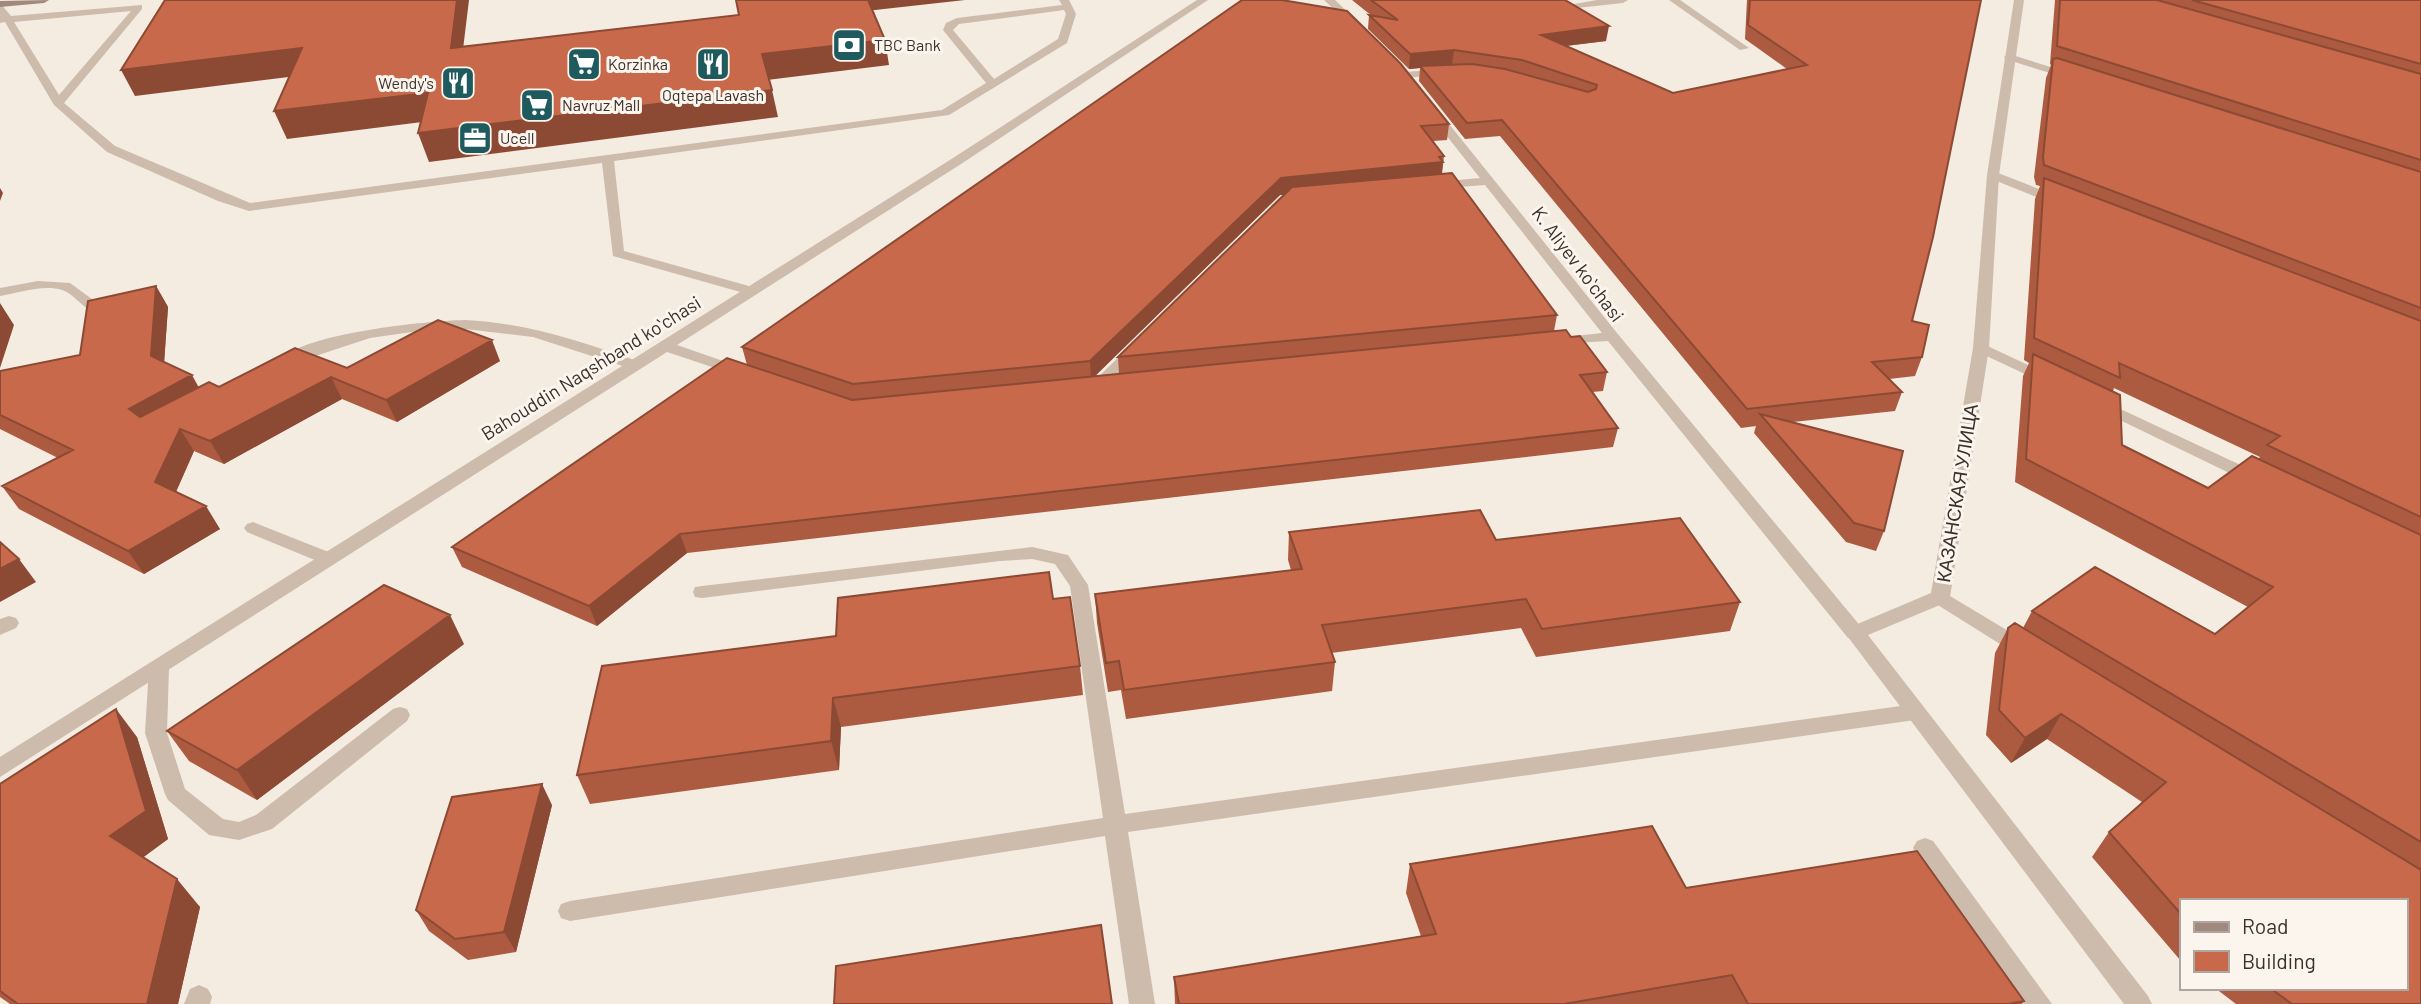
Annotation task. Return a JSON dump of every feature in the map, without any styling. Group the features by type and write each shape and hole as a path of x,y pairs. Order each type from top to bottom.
{"main road":[{"path":"0,5 44,0"}],"street":[{"name":"Bahouddin Naqshband koʻchasi","path":"0,768 665,346 1203,0"},
{"path":"1329,0 1368,37"},
{"path":"1568,6 1623,0"},
{"path":"1674,0 1744,48"},
{"name":"КАЗАНСКАЯ УЛИЦА","path":"1855,633 1940,597 1981,348 1993,175 2019,0"},
{"path":"0,5 4,19 58,103 111,149 222,198 249,207 945,113 993,85 1063,41 1072,14 1066,4 957,21 949,25 948,30 993,85"},
{"path":"4,19 139,6 58,103"},
{"path":"2010,57 2076,78"},
{"name":"K. Aliyev koʻchasi","path":"1457,72 1431,71 1409,81 1612,336"},
{"path":"608,158 618,253 751,291"},
{"path":"1993,175 2071,206"},
{"path":"1422,187 1489,181"},
{"path":"0,292 38,285 65,286 100,310"},
{"path":"266,371 289,359 369,334 467,323 523,330 635,365"},
{"path":"1612,336 1855,633 2139,1004"},
{"name":"K. Aliyev koʻchasi","path":"1542,343 1612,336"},
{"path":"1125,384 1091,388 1144,340"},
{"path":"665,346 754,376"},
{"path":"1981,348 2057,384"},
{"path":"2082,396 2270,486"},
{"path":"253,528 329,559"},
{"path":"702,592 1000,555 1032,553 1061,559 1079,585 1142,1004"},
{"path":"1940,597 2046,663"},
{"path":"159,667 156,733 177,794 217,828 239,831 264,822 400,715"},
{"path":"570,911 1115,825 1915,712"},
{"path":"1925,848 2039,1004"}],"building":[{"path":"165,0 457,0 451,48 739,15 736,0 868,0 885,40 762,54 772,90 418,133 428,93 274,111 302,48 121,70"},
{"path":"1242,0 1282,0 1347,11 1400,63 1449,124 1421,126 1444,156 1439,157 1443,162 1281,178 1090,361 853,384 742,347"},
{"path":"1371,0 1565,0 1609,26 1541,35 1673,93 1807,65 1748,25 1750,0 1981,0 1933,237 1912,321 1929,325 1922,357 1872,362 1902,392 1747,409 1502,120 1467,123 1420,66 1472,64 1505,69 1588,92 1596,89 1597,85 1522,60 1454,50 1410,54 1369,15 1398,20"},
{"path":"2060,0 2157,0 2421,74 2421,160 2057,46"},
{"path":"2192,0 2421,0 2421,64"},
{"path":"2057,58 2421,172 2421,308 2044,165 2053,59"},
{"path":"1452,173 1557,315 1118,357 1292,187"},
{"path":"2044,178 2421,321 2421,517 2267,445 2280,436 2119,363 2120,378 2034,338"},
{"path":"156,286 151,356 192,375 129,409 140,417 209,382 219,387 295,348 347,368 438,320 492,340 386,400 331,377 210,441 180,429 155,482 206,506 128,551 2,486 73,450 0,415 0,371 80,355 88,301"},
{"path":"1566,330 1571,337 1580,336 1607,372 1580,375 1618,428 680,534 589,606 452,547 727,358 852,400"},
{"path":"2033,354 2120,395 2122,445 2208,488 2252,456 2421,535 2421,842 2032,611 2095,567 2215,634 2273,587 2026,459"},
{"path":"1760,414 1903,451 1884,531 1854,523"},
{"path":"1480,510 1496,540 1680,518 1740,602 1542,629 1526,599 1322,625 1335,662 1124,690 1119,661 1106,663 1095,594 1302,569 1289,532"},
{"path":"0,542 19,559 0,569"},
{"path":"1049,572 1053,599 1070,597 1080,666 833,698 831,741 577,775 602,666 836,636 838,598"},
{"path":"384,585 450,615 237,770 167,731"},
{"path":"2015,623 2421,870 2421,1004 2292,1004 2273,990 2407,990 2407,899 2180,899 2180,913 2109,832 2166,782 2061,714 2025,738 1999,710 2008,628"},
{"path":"116,709 146,811 110,836 177,879 147,1004 18,1004 0,991 0,784"},
{"path":"542,784 504,932 455,939 416,910 452,797"},
{"path":"1652,826 1686,888 1917,851 2024,1001 2008,1004 1748,1004 1732,975 1564,1004 1179,1004 1174,977 1436,934 1410,864"},
{"path":"1101,925 1112,1004 834,1004 836,966"}],"place":[{"name":"TBC Bank","path":"849,45"},
{"name":"Korzinka","path":"584,64"},
{"name":"Oqtepa Lavash","path":"713,64"},
{"name":"Wendy's","path":"458,83"},
{"name":"Navruz Mall","path":"537,105"},
{"name":"Ucell","path":"475,138"}]}
